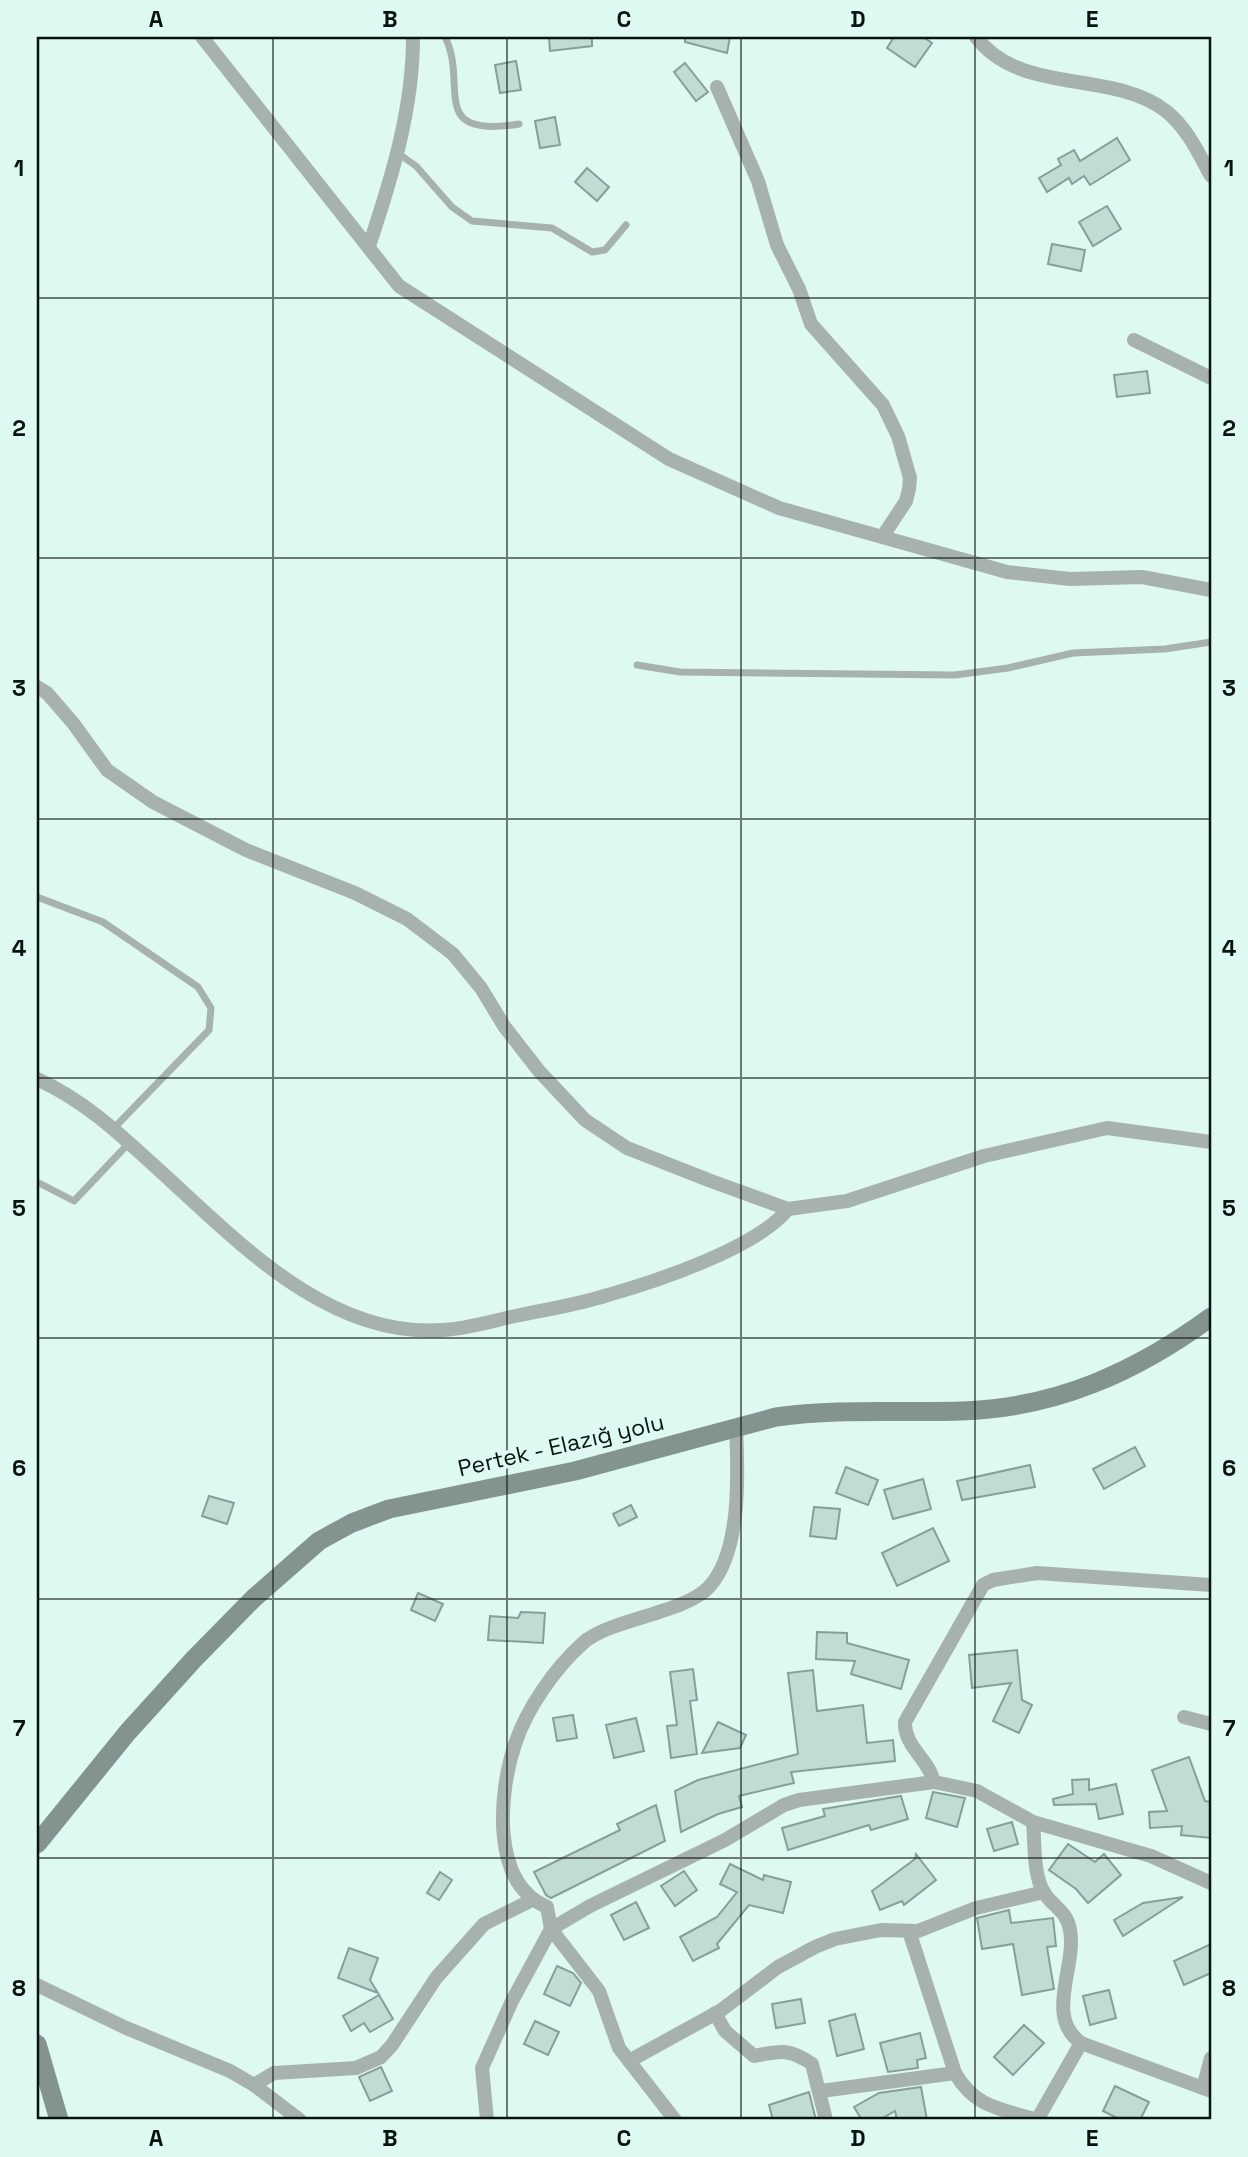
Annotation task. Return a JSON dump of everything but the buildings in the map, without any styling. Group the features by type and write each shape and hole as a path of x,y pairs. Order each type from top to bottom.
{"main road":[{"name":"Pertek - Elazığ yolu","path":"37,1844 118,1744 194,1658 279,1574 319,1541 352,1522 389,1509 575,1471 736,1427 810,1412 965,1411 1050,1400 1088,1388 1133,1368 1211,1317"},
{"path":"37,2044 59,2120"}],"street":[{"path":"202,37 369,246 387,274 414,298 669,459 779,508 1007,572 1035,577 1142,577 1211,590"},
{"path":"369,246 399,154 413,62 413,37"},
{"path":"976,37 986,50 1014,68 1126,94 1163,109 1188,134 1211,176"},
{"path":"717,87 758,181 777,245 799,289 811,324 883,405 898,436 910,478 909,489 906,501 883,536"},
{"path":"1134,340 1211,378"},
{"path":"37,687 47,693 73,723 107,770 153,802 246,850 355,893 396,914 453,954 481,988 504,1026 539,1071 585,1120 627,1148 788,1209 847,1201 984,1156 1107,1128 1211,1142"},
{"path":"37,1079 82,1104 114,1128 231,1236 296,1286 364,1318 416,1329 442,1330 594,1299 654,1282 763,1233 788,1209"},
{"path":"675,2120 619,2048 599,1991 551,1928 547,1907 532,1900 509,1863 502,1833 503,1802 515,1744 553,1676 585,1641 684,1602 709,1587 726,1556 739,1496 736,1427"},
{"path":"934,1782 929,1764 907,1739 905,1722 931,1680 975,1594 983,1585 993,1580 1037,1573 1211,1585"},
{"path":"1184,1717 1211,1724"},
{"path":"487,2120 482,2068 512,2001 551,1928 725,1840 783,1805 799,1800 934,1782 977,1791 1033,1822 1151,1856 1211,1883"},
{"path":"1033,1822 1044,1892 1065,1912 1071,1932 1063,2015 1071,2035 1081,2043 1207,2090 1211,2058"},
{"path":"629,2062 715,2014 778,1967 815,1947 835,1939 881,1930 918,1931 976,1908 1044,1892"},
{"path":"254,2085 274,2073 356,2068 381,2057 436,1978 484,1924 532,1900"},
{"path":"909,1931 955,2073 965,2091 980,2102 1037,2120 1081,2043"},
{"path":"37,1985 124,2027 205,2059 254,2085 300,2120"},
{"path":"715,2014 724,2031 754,2056 780,2051 796,2052 812,2064 821,2091 826,2120"},
{"path":"821,2091 955,2073"}],"lane":[{"path":"445,37 452,59 453,94 460,113 481,127 519,124"},
{"path":"399,154 416,166 452,207 472,221 552,228 592,252 606,250 626,225"},
{"path":"637,665 680,673 955,675 1008,668 1073,653 1165,649 1211,642"},
{"path":"37,897 82,912 123,935 198,987 211,1008 209,1030 114,1128"},
{"path":"37,1182 74,1201 129,1143"}]}
